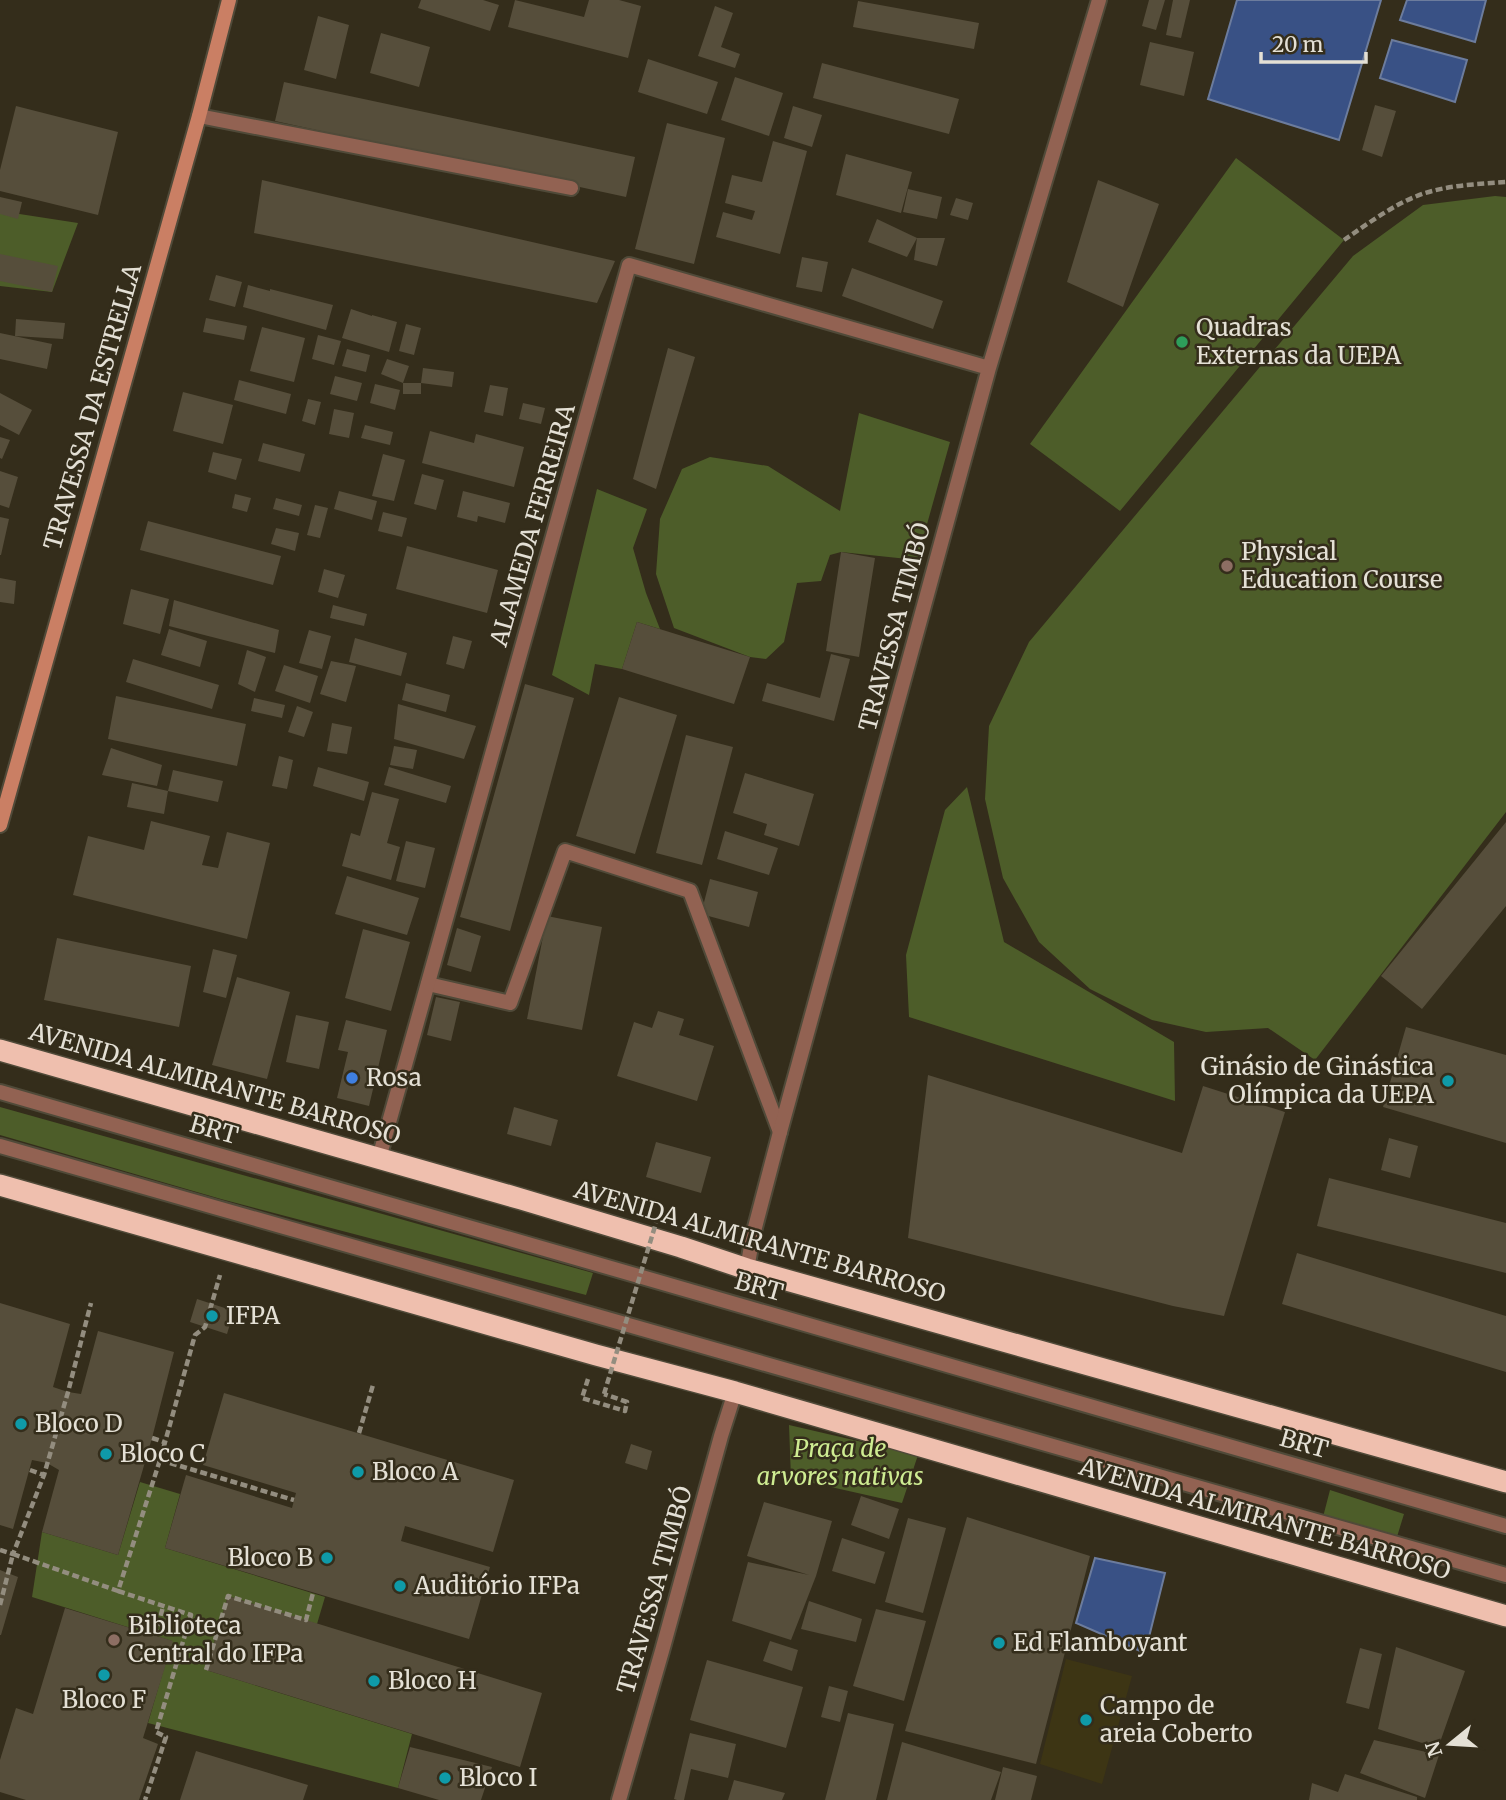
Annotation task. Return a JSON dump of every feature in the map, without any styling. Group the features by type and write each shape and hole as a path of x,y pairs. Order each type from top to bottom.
{"highway":[{"name":"AVENIDA ALMIRANTE BARROSO","path":"0,1050 575,1215 747,1269 1506,1482"},
{"name":"AVENIDA ALMIRANTE BARROSO","path":"0,1185 583,1352 735,1391 1506,1616"}],"street":[{"name":"TRAVESSA DA ESTRELLA","path":"0,825 229,0"},
{"name":"TRAVESSA TIMBÓ","path":"747,1269 752,1235 989,368 1099,0"},
{"path":"198,116 571,188"},
{"name":"ALAMEDA FERREIRA","path":"379,1158 629,265 989,368"},
{"path":"428,984 510,1003 565,851 690,891 780,1132"},
{"name":"BRT","path":"0,1092 1506,1526"},
{"path":"0,1146 1506,1575"},
{"name":"TRAVESSA TIMBÓ","path":"619,1800 735,1391"}],"path":[{"path":"1344,240 1390,210 1424,194 1460,186 1506,182"},
{"path":"602,1404 625,1411 627,1402 604,1394 656,1223"},
{"path":"0,1605 13,1554 44,1475 91,1303"},
{"path":"118,1591 160,1460 195,1335 205,1326 212,1304"},
{"path":"359,1433 373,1385"},
{"path":"152,1438 164,1442"},
{"path":"160,1460 294,1500"},
{"path":"30,1470 44,1475"},
{"path":"0,1550 191,1615 156,1732 166,1737 145,1800"},
{"path":"206,1670 228,1596 306,1620 313,1593"},
{"path":"155,1636 163,1607"}],"green space":[{"name":"Quadras Externas da UEPA","path":"1236,158 1344,240 1120,511 1030,444"},
{"path":"1506,197 1506,812 1315,1060 1268,1028 1206,1032 1152,1020 1090,989 1039,942 1003,878 985,799 989,726 1029,642 1353,256 1423,205"},
{"path":"0,211 78,223 52,292 0,286"},
{"path":"859,413 950,442 917,560 841,552 830,555 821,581 797,583 784,642 766,659 750,657 674,628 656,574 660,519 682,469 710,457 768,466 840,511"},
{"path":"597,489 647,509 633,548 660,629 637,622 622,669 595,664 589,695 552,675"},
{"path":"967,787 1004,942 1174,1042 1175,1101 909,1017 906,955 945,810"},
{"path":"0,1107 593,1273 586,1295 221,1199 0,1135"},
{"name":"Praça de arvores nativas","path":"789,1425 918,1455 902,1503 791,1478"},
{"path":"140,1482 180,1494 165,1548 325,1597 317,1624 228,1596 206,1670 412,1734 398,1788 148,1723 172,1641 32,1597 42,1532 118,1555"},
{"path":"1330,1490 1404,1514 1396,1540 1323,1517"}],"sand":[{"name":"Campo de areia Coberto","path":"1066,1659 1132,1676 1102,1784 1040,1764"}],"water":[{"path":"1237,0 1381,0 1339,140 1208,99"},
{"path":"1407,0 1486,0 1475,42 1400,20"},
{"path":"1392,40 1467,60 1455,102 1380,78"},
{"path":"1095,1558 1165,1573 1145,1653 1076,1623"}],"building":[{"path":"421,0 483,0 499,5 490,31 418,8"},
{"path":"515,0 584,17 589,0 619,0 641,6 628,58 508,27"},
{"path":"1149,0 1165,0 1156,30 1142,26"},
{"path":"1173,0 1190,0 1181,38 1166,35"},
{"path":"858,1 979,23 974,49 853,27"},
{"path":"715,6 733,13 721,47 740,54 735,68 698,56"},
{"path":"318,16 349,25 336,79 304,70"},
{"path":"381,33 430,47 419,87 370,73"},
{"path":"1150,42 1194,52 1184,96 1140,85"},
{"path":"648,59 718,82 707,114 638,92"},
{"path":"822,63 959,99 949,134 813,98"},
{"path":"735,77 783,93 769,136 721,120"},
{"path":"284,82 635,157 626,197 275,121"},
{"path":"1375,105 1396,111 1382,157 1362,150"},
{"path":"16,106 118,132 98,215 0,191 0,170"},
{"path":"793,106 822,115 812,147 784,138"},
{"path":"667,123 725,138 694,264 635,249"},
{"path":"773,141 807,151 780,254 716,237 723,212 752,220 755,211 725,203 732,175 762,182"},
{"path":"846,154 912,172 901,213 836,195"},
{"path":"262,180 615,261 597,303 254,233"},
{"path":"1098,180 1159,204 1123,307 1067,282"},
{"path":"908,189 942,197 937,219 903,212"},
{"path":"0,197 22,202 18,219 0,214"},
{"path":"956,198 973,203 968,220 950,215"},
{"path":"877,219 917,238 907,257 868,242"},
{"path":"917,238 945,238 937,266 914,260"},
{"path":"0,254 58,266 52,292 0,281"},
{"path":"802,257 828,262 822,292 796,287"},
{"path":"852,268 943,301 933,329 842,296"},
{"path":"216,275 242,282 235,307 209,300"},
{"path":"248,285 333,305 326,330 243,307"},
{"path":"351,309 397,322 389,352 342,338"},
{"path":"206,318 247,326 244,340 203,332"},
{"path":"16,319 65,323 63,339 15,336"},
{"path":"406,324 421,328 414,355 399,351"},
{"path":"262,327 305,338 294,382 250,371"},
{"path":"0,333 52,344 47,369 0,359"},
{"path":"318,335 341,341 334,365 312,359"},
{"path":"668,348 695,357 656,489 633,479"},
{"path":"347,349 370,355 366,372 342,366"},
{"path":"387,359 409,366 403,383 381,374"},
{"path":"423,368 454,372 452,387 421,383"},
{"path":"335,376 362,383 357,401 330,394"},
{"path":"239,380 291,394 286,414 234,400"},
{"path":"403,383 421,383 421,394 403,394"},
{"path":"375,384 400,390 395,410 370,403"},
{"path":"490,385 508,388 503,416 484,412"},
{"path":"183,392 233,405 223,444 173,431"},
{"path":"0,393 32,410 19,435 0,425"},
{"path":"308,399 321,402 315,425 302,421"},
{"path":"523,403 545,408 541,424 519,419"},
{"path":"334,409 354,413 349,438 329,434"},
{"path":"365,425 393,432 390,445 361,438"},
{"path":"430,431 474,443 476,434 524,447 514,487 422,463"},
{"path":"0,437 10,440 2,459 0,458"},
{"path":"263,443 305,454 300,472 258,461"},
{"path":"213,452 242,459 236,480 208,472"},
{"path":"383,454 405,460 394,501 372,496"},
{"path":"0,471 18,477 9,508 0,505"},
{"path":"422,474 444,480 436,510 414,504"},
{"path":"339,491 377,501 372,520 334,509"},
{"path":"463,491 510,503 505,523 478,516 477,522 457,517"},
{"path":"235,494 251,498 247,512 232,508"},
{"path":"276,498 302,505 299,516 273,509"},
{"path":"315,505 328,508 320,538 307,535"},
{"path":"383,512 407,518 402,537 378,531"},
{"path":"0,517 9,519 1,555 0,555"},
{"path":"148,521 281,556 273,585 140,550"},
{"path":"276,528 299,533 295,551 271,544"},
{"path":"407,546 498,570 487,613 396,589"},
{"path":"841,552 875,558 859,657 826,651"},
{"path":"324,569 345,575 338,598 318,592"},
{"path":"0,578 16,581 14,604 0,602"},
{"path":"131,589 169,599 160,634 123,624"},
{"path":"174,600 279,630 275,653 169,626"},
{"path":"333,605 367,614 364,626 330,618"},
{"path":"637,622 750,657 734,704 622,669"},
{"path":"169,629 207,641 200,667 161,655"},
{"path":"309,630 331,636 322,669 299,663"},
{"path":"453,636 472,641 464,669 446,664"},
{"path":"355,638 407,653 401,676 349,662"},
{"path":"247,650 266,657 255,692 238,684"},
{"path":"831,654 850,659 834,721 762,701 767,683 820,698"},
{"path":"133,659 219,685 212,709 126,682"},
{"path":"331,661 356,666 346,702 320,694"},
{"path":"284,665 318,676 310,703 275,691"},
{"path":"406,683 450,695 446,712 402,700"},
{"path":"525,684 574,698 510,931 460,917"},
{"path":"116,696 246,724 237,766 108,739"},
{"path":"619,697 677,715 635,854 576,836"},
{"path":"254,698 285,705 282,718 251,711"},
{"path":"398,704 476,726 464,759 394,739"},
{"path":"297,706 313,712 304,737 288,732"},
{"path":"332,723 352,727 347,754 327,751"},
{"path":"686,735 733,747 702,865 656,853"},
{"path":"394,746 417,750 413,769 390,765"},
{"path":"111,748 162,765 157,786 102,775"},
{"path":"279,756 293,760 287,789 272,786"},
{"path":"318,767 369,782 364,801 313,786"},
{"path":"389,767 451,786 446,803 384,785"},
{"path":"173,770 223,781 218,802 168,791"},
{"path":"745,773 814,794 799,846 764,835 767,824 733,813"},
{"path":"132,783 168,791 164,814 127,807"},
{"path":"372,792 399,799 387,843 400,847 391,880 342,866 351,833 360,836"},
{"path":"151,821 210,836 202,865 218,868 227,832 270,843 247,939 73,895 88,836 144,850"},
{"path":"1506,822 1506,906 1422,1009 1381,976"},
{"path":"725,831 778,848 769,875 717,859"},
{"path":"406,841 435,848 425,888 396,881"},
{"path":"347,876 419,898 407,935 335,914"},
{"path":"710,879 758,892 749,927 701,914"},
{"path":"547,916 602,927 582,1030 527,1019"},
{"path":"457,928 481,936 471,972 447,965"},
{"path":"363,929 410,942 391,1011 345,998"},
{"path":"57,938 191,966 179,1027 44,1000"},
{"path":"213,949 237,955 226,998 203,992"},
{"path":"237,977 290,992 267,1079 212,1065"},
{"path":"436,997 460,1002 451,1041 427,1035"},
{"path":"658,1011 684,1019 679,1035 714,1046 697,1101 617,1076 634,1022 652,1028"},
{"path":"296,1015 329,1022 319,1069 286,1062"},
{"path":"346,1020 387,1030 369,1106 337,1098 348,1052 338,1050"},
{"name":"Ginásio de Ginástica Olímpica da UEPA","path":"1406,1027 1506,1055 1506,1143 1383,1107"},
{"path":"928,1075 1182,1153 1203,1086 1285,1112 1224,1316 1173,1306 908,1238"},
{"path":"514,1107 558,1120 551,1146 507,1134"},
{"path":"1389,1138 1418,1146 1410,1178 1381,1170"},
{"path":"656,1142 711,1157 701,1193 646,1177"},
{"path":"1329,1178 1506,1223 1506,1273 1317,1226"},
{"path":"1297,1253 1506,1316 1506,1372 1282,1304"},
{"name":"IFPA","path":"197,1299 234,1311 227,1334 190,1322"},
{"path":"0,1303 70,1324 53,1387 68,1392 81,1394 98,1331 174,1352 118,1555 42,1532 59,1470 47,1463 32,1460 13,1529 0,1525"},
{"path":"224,1393 514,1480 493,1552 405,1526 401,1541 490,1567 469,1639 165,1548 186,1475 292,1508 296,1493 203,1465"},
{"path":"631,1444 652,1451 647,1470 625,1463"},
{"path":"861,1496 899,1509 889,1539 851,1525"},
{"path":"764,1502 832,1521 816,1576 791,1640 732,1621 748,1562 809,1575 747,1556"},
{"name":"Ed Flamboyant","path":"967,1517 1090,1556 1036,1764 905,1731"},
{"path":"908,1518 946,1528 923,1613 885,1602"},
{"path":"842,1538 885,1552 875,1584 832,1571"},
{"path":"0,1570 18,1577 1,1635 0,1635"},
{"name":"Bloco H","path":"228,1596 542,1693 520,1767 206,1670"},
{"path":"809,1601 862,1619 856,1642 801,1629"},
{"name":"Bloco F","path":"65,1608 173,1641 143,1738 158,1744 139,1800 26,1800 0,1792 0,1760 16,1708 33,1714"},
{"path":"876,1609 926,1621 904,1701 853,1686"},
{"path":"770,1641 798,1650 792,1671 763,1661"},
{"path":"1396,1647 1465,1671 1438,1748 1378,1729"},
{"path":"1360,1648 1382,1654 1369,1709 1346,1703"},
{"path":"707,1660 803,1687 786,1748 690,1720"},
{"path":"829,1686 848,1691 840,1722 821,1717"},
{"path":"848,1713 894,1724 876,1800 825,1800"},
{"path":"690,1733 736,1744 728,1778 691,1769 684,1800 677,1800 674,1799"},
{"path":"1374,1740 1439,1755 1425,1798 1360,1773"},
{"path":"902,1742 1001,1772 991,1800 887,1800"},
{"name":"Bloco I","path":"410,1747 492,1767 481,1800 439,1800 398,1788"},
{"path":"196,1751 308,1785 303,1800 180,1800"},
{"path":"1003,1767 1037,1776 1031,1800 995,1800"},
{"path":"1345,1774 1417,1797 1417,1800 1309,1800 1312,1783 1338,1792"},
{"path":"734,1780 785,1793 782,1800 728,1800"}],"place":[{"name":"Quadras Externas da UEPA","path":"1182,342"},
{"name":"Physical Education Course","path":"1227,566"},
{"name":"Rosa","path":"352,1078"},
{"name":"Ginásio de Ginástica Olímpica da UEPA","path":"1448,1081"},
{"name":"IFPA","path":"212,1316"},
{"name":"Bloco D","path":"21,1424"},
{"name":"Bloco C","path":"106,1454"},
{"name":"Bloco A","path":"358,1472"},
{"name":"Bloco B","path":"327,1558"},
{"name":"Auditório IFPa","path":"400,1586"},
{"name":"Biblioteca Central do IFPa","path":"114,1640"},
{"name":"Ed Flamboyant","path":"999,1643"},
{"name":"Bloco F","path":"104,1675"},
{"name":"Bloco H","path":"374,1681"},
{"name":"Campo de areia Coberto","path":"1086,1720"},
{"name":"Bloco I","path":"445,1778"}]}
